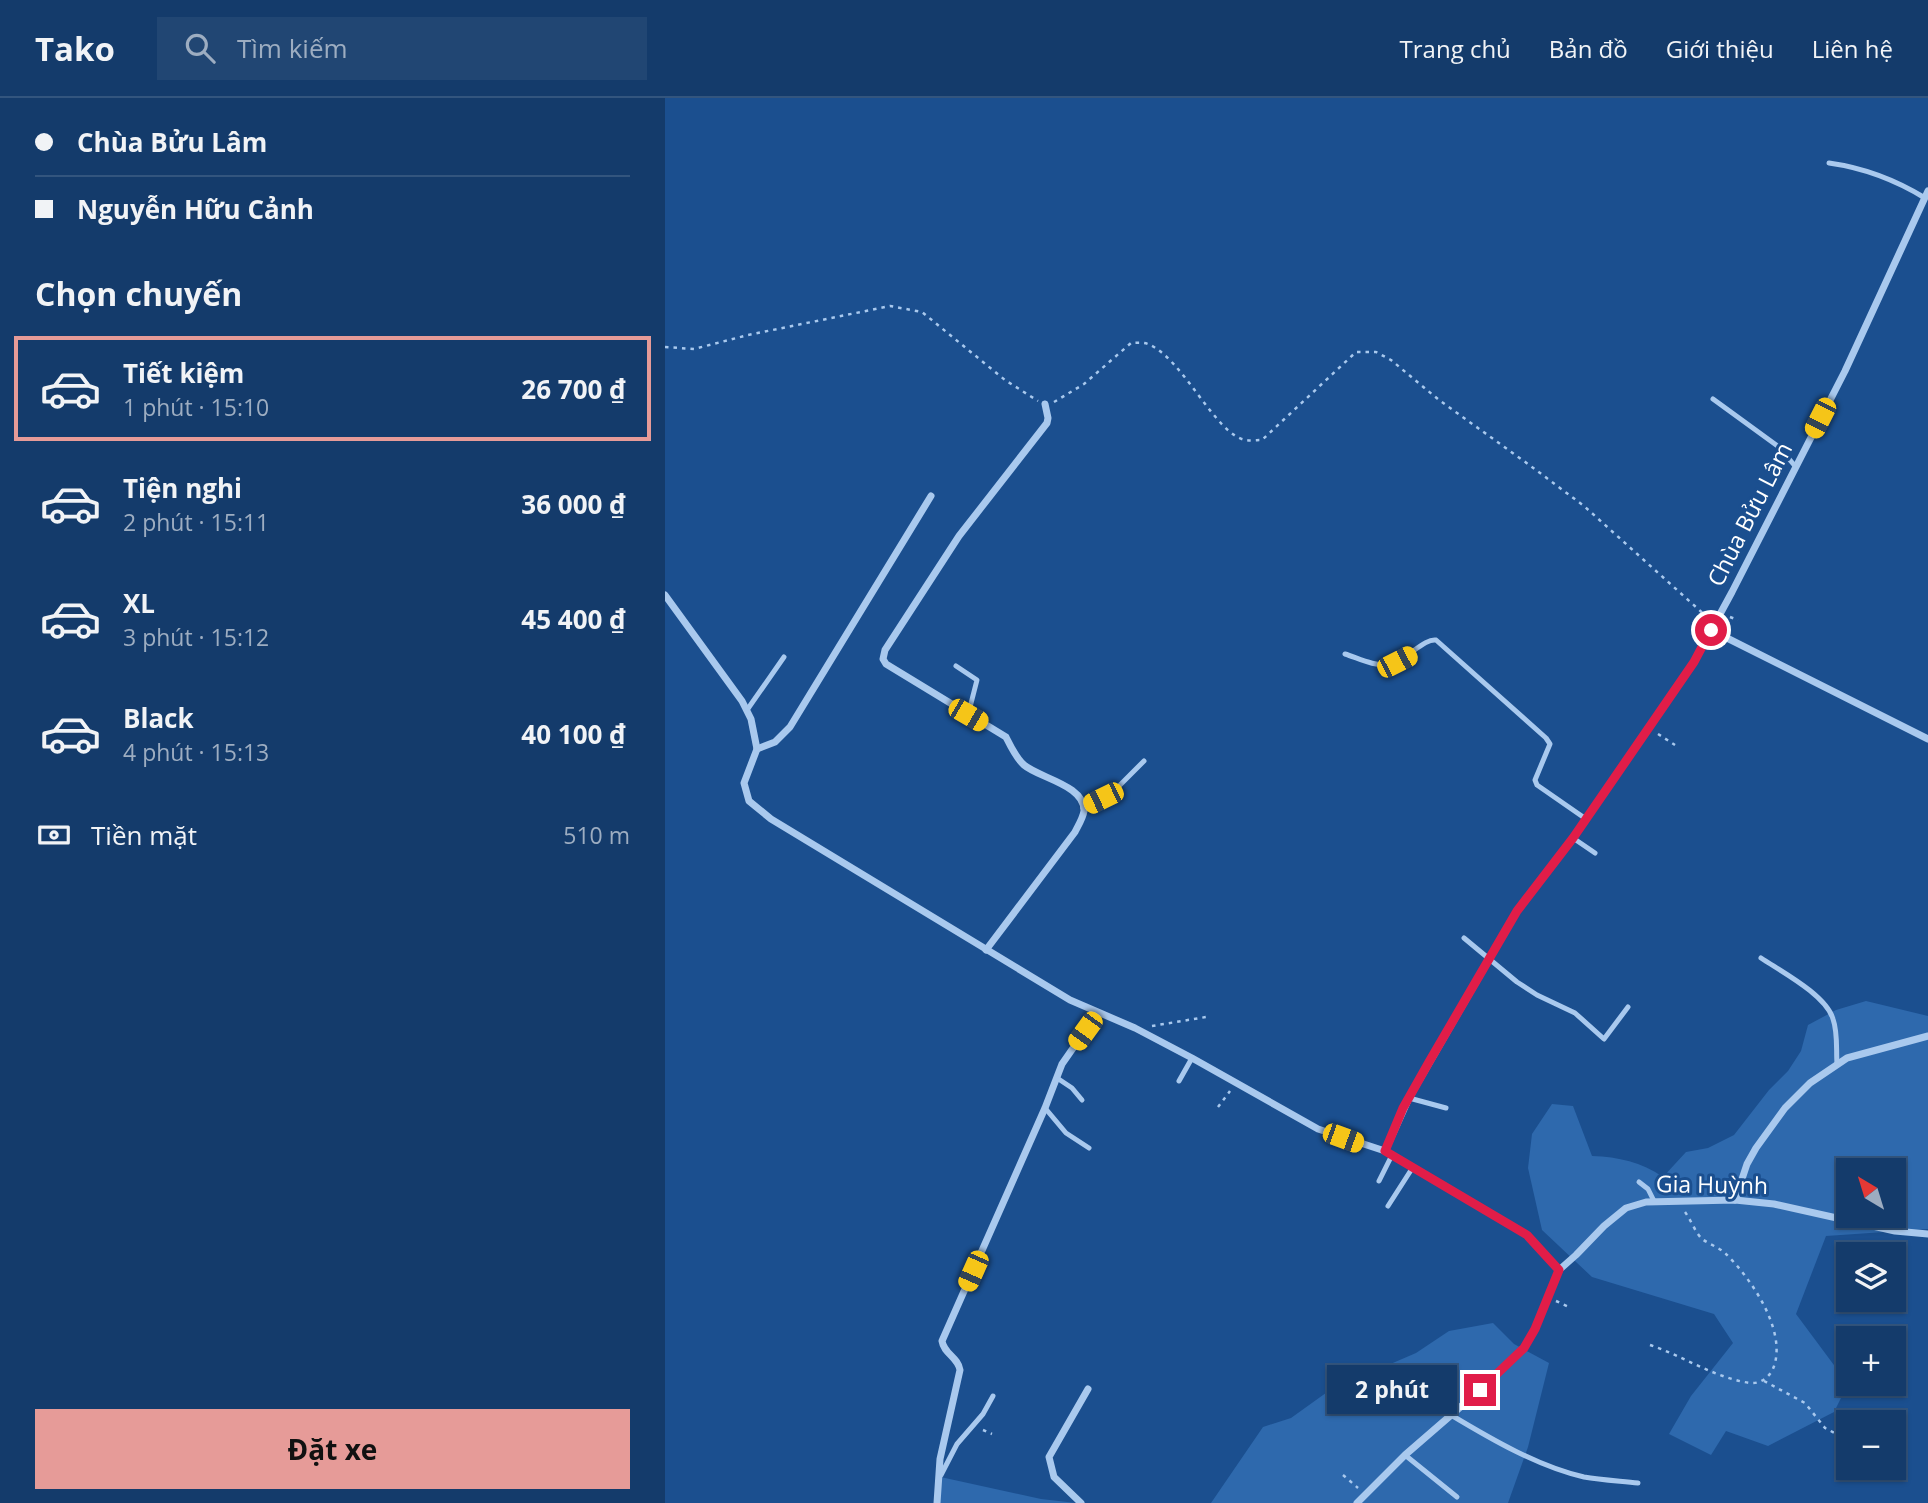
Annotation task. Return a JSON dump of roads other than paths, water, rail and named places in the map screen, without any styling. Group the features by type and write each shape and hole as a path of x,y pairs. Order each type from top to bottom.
{"street":[{"name":"Chùa Bửu Lâm","path":"1389,1153 1409,1098 1517,911 1586,820 1694,662 1845,371 1926,195"},
{"path":"986,950 1075,832 1083,808 1080,797 1062,783 1028,768 1006,737 886,664 883,659 884,650 959,536 1047,424 1045,404"},
{"path":"757,749 775,742 790,727 930,496"},
{"path":"665,595 747,710 757,749 744,783 749,801 771,819 986,950 1094,1012 1135,1028 1318,1129 1389,1153 1527,1235 1559,1270 1535,1329 1524,1348 1405,1455 1357,1503"},
{"path":"1713,627 1928,739"},
{"path":"937,1503 940,1459 960,1370 959,1363 943,1348 943,1341 1062,1064 1085,1031 1094,1012"},
{"path":"1735,1200 1747,1164 1779,1115 1810,1083 1837,1064 1859,1053 1928,1036"},
{"name":"Gia Huỳnh","path":"1559,1270 1626,1208 1654,1201 1735,1200 1774,1204 1895,1231 1928,1234"},
{"path":"1081,1503 1053,1477 1049,1457 1088,1389"}],"lane":[{"path":"1829,163 1876,172 1926,195"},
{"path":"1713,399 1779,447 1795,466"},
{"path":"1345,654 1380,665 1388,664 1412,654 1425,641 1436,640 1546,738 1550,744 1535,780 1537,785 1586,820"},
{"path":"747,710 784,657"},
{"path":"956,666 977,680 968,715"},
{"path":"1083,808 1117,788 1144,761"},
{"path":"1573,838 1595,853"},
{"path":"1464,938 1517,982 1575,1013 1604,1040 1628,1007"},
{"path":"1761,958 1800,984 1822,1002 1833,1016 1837,1064"},
{"path":"1179,1081 1192,1058"},
{"path":"1057,1078 1072,1088 1082,1100"},
{"path":"1409,1098 1446,1108"},
{"path":"1045,1108 1066,1133 1089,1148"},
{"path":"1379,1181 1389,1153"},
{"path":"1388,1206 1413,1167"},
{"path":"1639,1182 1648,1189 1654,1201"},
{"path":"939,1477 957,1444 983,1414 993,1396"},
{"path":"1451,1415 1494,1440 1561,1469 1583,1477 1638,1483"},
{"path":"1405,1455 1457,1497"}]}
